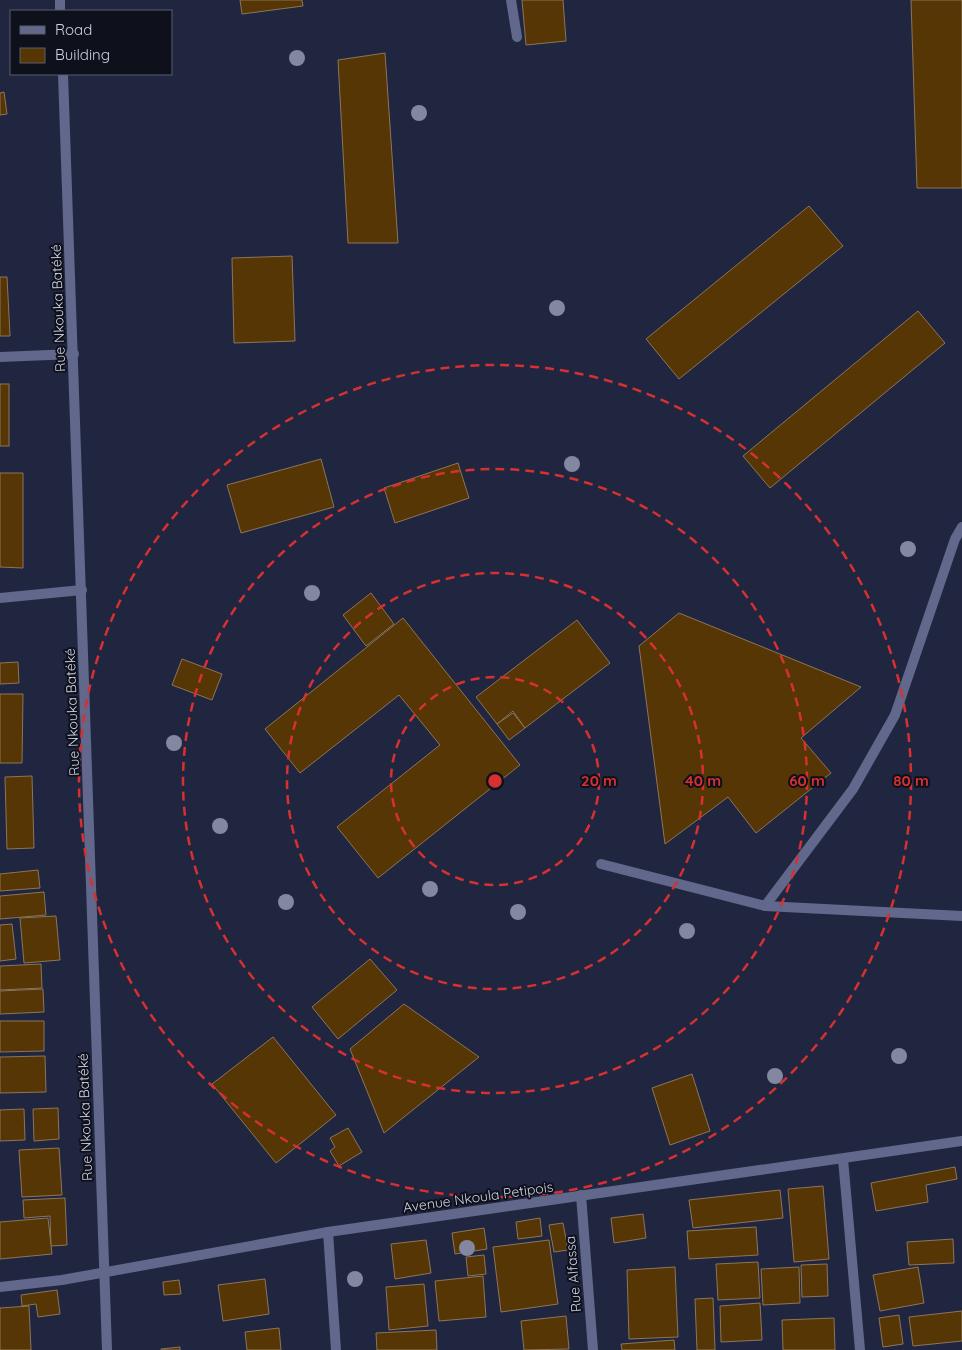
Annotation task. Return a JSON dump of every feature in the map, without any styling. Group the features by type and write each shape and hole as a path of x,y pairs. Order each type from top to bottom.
{"street":[{"path":"511,0 517,37"},
{"name":"Rue Nkouka Batéké","path":"62,75 74,354 108,1350"},
{"path":"0,357 74,354"},
{"path":"765,906 853,789 895,714 955,539 962,527"},
{"path":"0,598 82,590"},
{"path":"601,864 765,906 962,916"},
{"name":"Avenue Nkoula Petipois","path":"0,1287 104,1273 328,1232 962,1141"},
{"path":"843,1159 860,1350"},
{"name":"Rue Alfassa","path":"581,1195 593,1350"},
{"path":"328,1232 336,1350"}],"building":[{"path":"240,0 302,0 303,6 242,14"},
{"path":"522,0 563,0 566,41 526,45"},
{"path":"911,0 962,0 962,188 917,188"},
{"path":"385,53 398,243 348,243 338,60"},
{"path":"4,92 7,114 0,115 0,93"},
{"path":"809,206 843,246 679,379 646,339"},
{"path":"292,256 295,341 234,343 232,258"},
{"path":"0,277 7,277 10,336 0,336"},
{"path":"918,311 945,343 770,488 743,456"},
{"path":"0,384 9,384 9,446 0,446"},
{"path":"321,459 334,507 241,533 227,485"},
{"path":"458,463 469,498 395,523 384,488"},
{"path":"0,473 23,473 23,568 0,567"},
{"path":"371,593 394,624 366,646 343,615"},
{"path":"679,613 861,687 801,738 831,773 756,833 728,797 665,844 639,646"},
{"path":"403,618 520,765 378,878 337,827 440,745 399,695 300,773 265,729"},
{"path":"577,620 610,663 525,728 513,711 497,724 476,697"},
{"path":"182,659 222,674 212,700 172,685"},
{"path":"18,662 19,683 0,684 0,663"},
{"path":"0,694 23,694 22,763 0,763"},
{"path":"513,713 525,728 509,740 497,724"},
{"path":"32,776 34,848 7,849 5,777"},
{"path":"38,870 40,888 0,891 0,874"},
{"path":"44,892 46,915 0,919 0,896"},
{"path":"56,916 60,960 24,963 20,918"},
{"path":"12,924 16,959 0,961 0,925"},
{"path":"370,959 397,990 338,1039 312,1007"},
{"path":"41,964 42,988 0,990 0,966"},
{"path":"43,989 44,1012 0,1014 0,991"},
{"path":"404,1004 479,1057 384,1133 350,1049"},
{"path":"0,1021 44,1021 44,1051 0,1052"},
{"path":"273,1037 336,1115 276,1163 212,1084"},
{"path":"45,1056 46,1092 0,1093 0,1057"},
{"path":"692,1074 710,1131 670,1145 652,1088"},
{"path":"58,1108 59,1139 34,1141 33,1109"},
{"path":"24,1109 25,1140 0,1141 0,1110"},
{"path":"348,1128 362,1152 339,1166 330,1151 335,1147 330,1138"},
{"path":"59,1148 62,1195 22,1197 19,1150"},
{"path":"955,1167 957,1179 926,1185 928,1202 876,1211 871,1183"},
{"path":"823,1186 829,1259 794,1262 788,1189"},
{"path":"780,1190 783,1218 693,1228 689,1200"},
{"path":"65,1198 67,1245 51,1246 50,1216 24,1218 23,1200"},
{"path":"643,1214 646,1238 614,1243 611,1218"},
{"path":"48,1218 52,1254 0,1259 0,1222"},
{"path":"540,1218 542,1236 518,1239 516,1222"},
{"path":"563,1223 568,1250 554,1252 549,1225"},
{"path":"756,1227 758,1255 689,1259 687,1231"},
{"path":"484,1228 487,1249 455,1254 452,1233"},
{"path":"953,1239 954,1263 909,1265 907,1242"},
{"path":"426,1240 431,1273 395,1279 391,1244"},
{"path":"549,1240 558,1304 501,1312 493,1247"},
{"path":"484,1255 486,1274 468,1276 466,1257"},
{"path":"758,1262 760,1298 718,1300 716,1264"},
{"path":"827,1264 828,1296 802,1297 801,1265"},
{"path":"675,1267 678,1337 629,1339 627,1270"},
{"path":"799,1267 800,1303 763,1305 761,1269"},
{"path":"918,1267 924,1303 880,1311 873,1275"},
{"path":"483,1276 486,1317 439,1321 435,1281"},
{"path":"265,1279 269,1314 223,1321 218,1285"},
{"path":"179,1280 181,1294 164,1295 163,1282"},
{"path":"424,1284 428,1326 389,1330 386,1287"},
{"path":"57,1290 60,1314 38,1317 36,1304 22,1306 21,1295"},
{"path":"713,1298 715,1350 697,1350 695,1299"},
{"path":"760,1303 762,1340 721,1342 720,1306"},
{"path":"29,1306 31,1350 0,1350 0,1308"},
{"path":"962,1311 962,1341 913,1346 909,1317"},
{"path":"899,1315 903,1344 883,1347 879,1318"},
{"path":"566,1316 569,1349 524,1350 521,1321"},
{"path":"834,1318 835,1350 783,1350 782,1320"},
{"path":"279,1328 281,1350 247,1350 245,1332"},
{"path":"436,1330 437,1350 377,1350 376,1333"},
{"path":"674,1340 675,1350 622,1350 621,1344"},
{"path":"180,1347 180,1350 161,1350 161,1349"}]}
